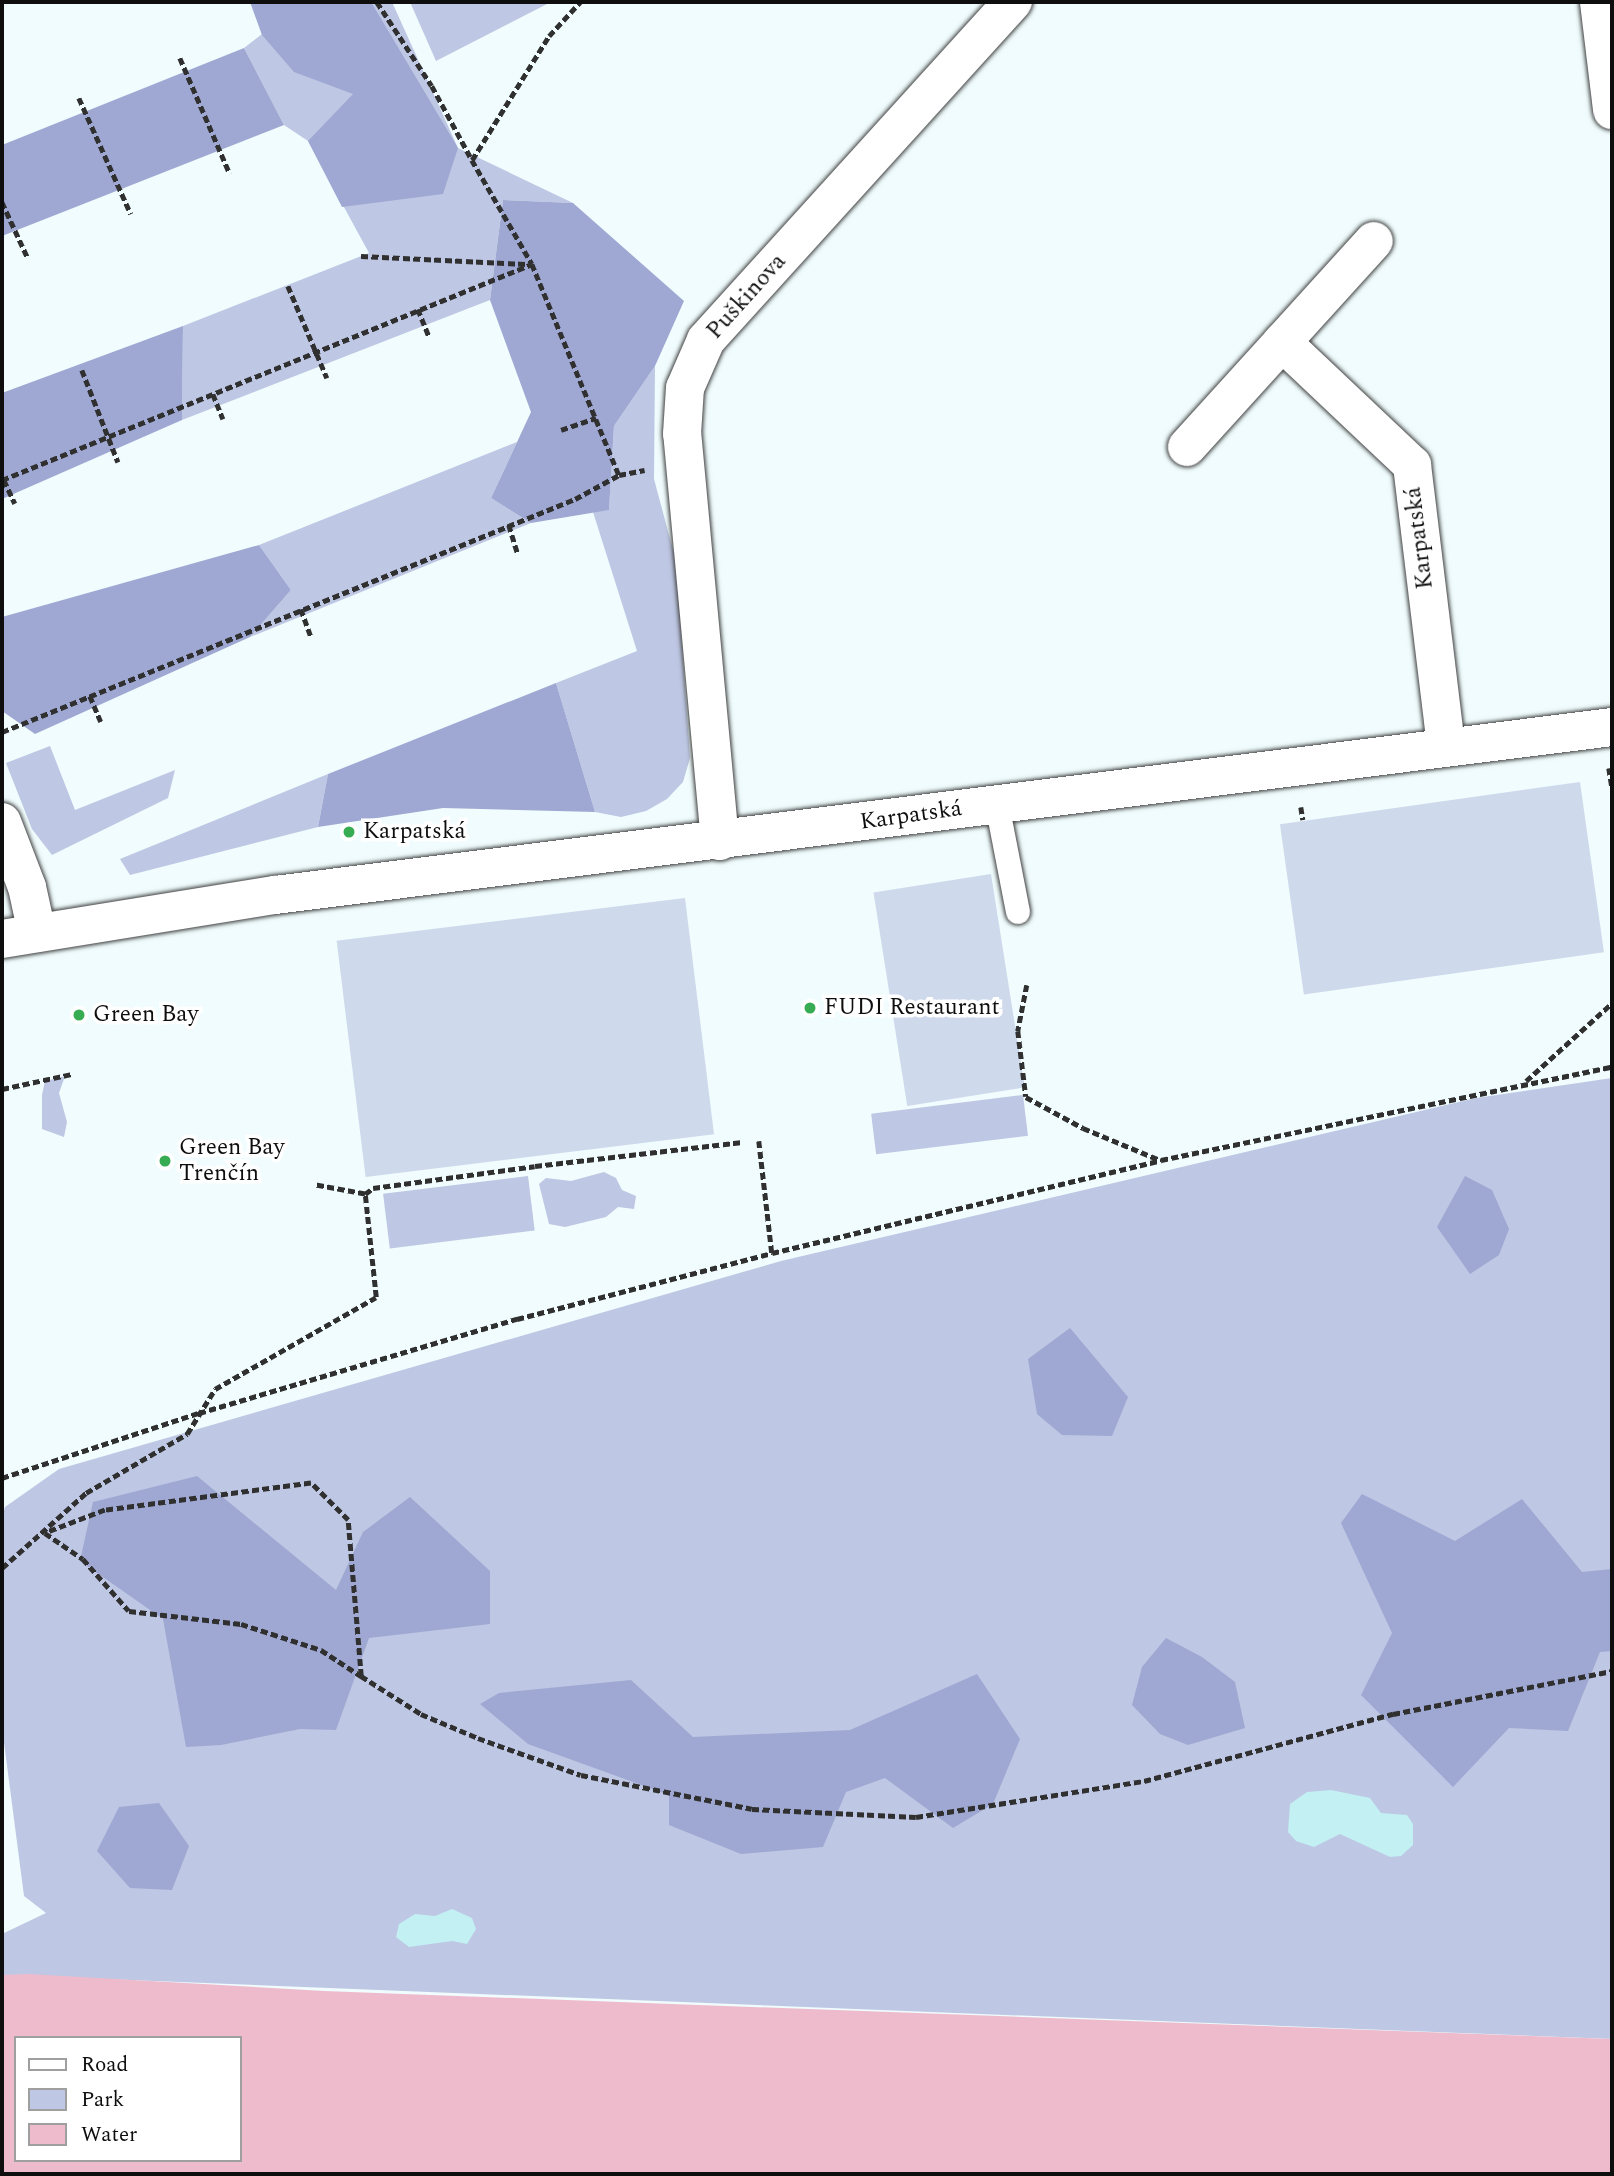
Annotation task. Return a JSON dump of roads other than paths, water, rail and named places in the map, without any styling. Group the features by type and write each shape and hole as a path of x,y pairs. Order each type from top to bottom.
{"street":[{"name":"Puškinova","path":"720,841 684,461 685,388 706,340 1013,2"},
{"path":"1598,2 1609,57 1612,110"},
{"path":"1187,447 1374,241"},
{"name":"Karpatská","path":"1282,342 1412,465 1446,747"},
{"name":"Karpatská","path":"19,936 275,895 1612,727"},
{"path":"2,822 27,887 19,936"}],"lane":[{"path":"923,103 963,84 1005,35 1019,2"},
{"path":"997,804 1017,912"}],"water":[{"path":"28,1974 324,1991 1612,2039 1612,2174 2,2174 2,1975"}],"place":[{"name":"Karpatská","path":"349,832"},
{"name":"FUDI Restaurant","path":"810,1008"},
{"name":"Green Bay","path":"79,1015"},
{"name":"Green Bay Trenčín","path":"165,1161"}]}
